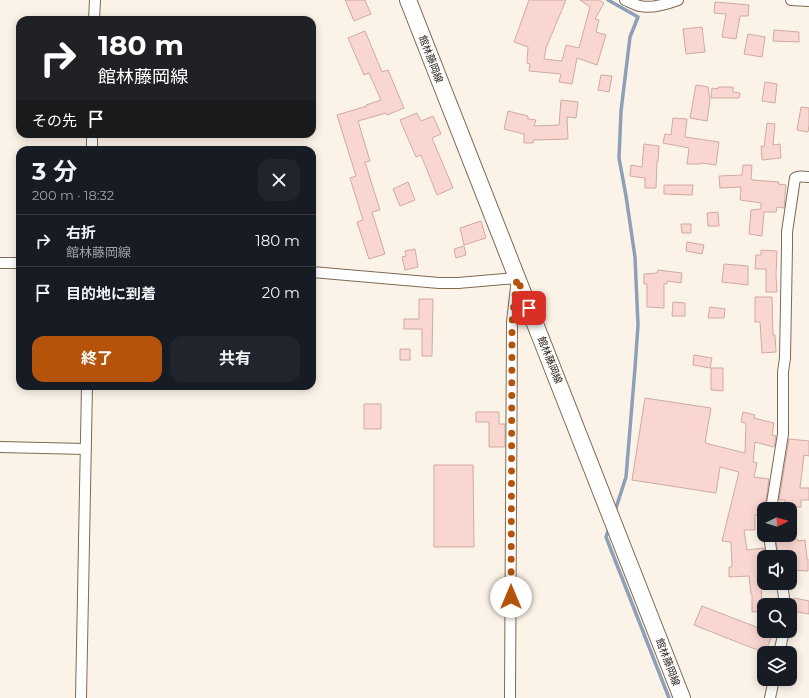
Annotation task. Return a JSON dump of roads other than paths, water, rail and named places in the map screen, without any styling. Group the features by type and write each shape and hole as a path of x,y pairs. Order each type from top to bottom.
{"main road":[{"name":"館林藤岡線","path":"408,0 590,460 682,698"}],"street":[{"path":"94,16 95,0"},
{"path":"625,0 642,7 651,7 678,0"},
{"path":"790,0 809,1"},
{"path":"772,502 783,434 783,372 785,358 787,232 795,178 800,176 809,177"},
{"path":"0,263 16,263"},
{"path":"316,272 452,283 517,278 512,322 510,698"},
{"path":"81,698 87,390"},
{"path":"0,447 86,449"},
{"path":"770,698 773,686"}],"waterway":[{"path":"608,0 638,17 630,37 621,111 619,158 635,257 638,325 626,477 615,511"},
{"path":"609,528 606,537 669,698"}]}
